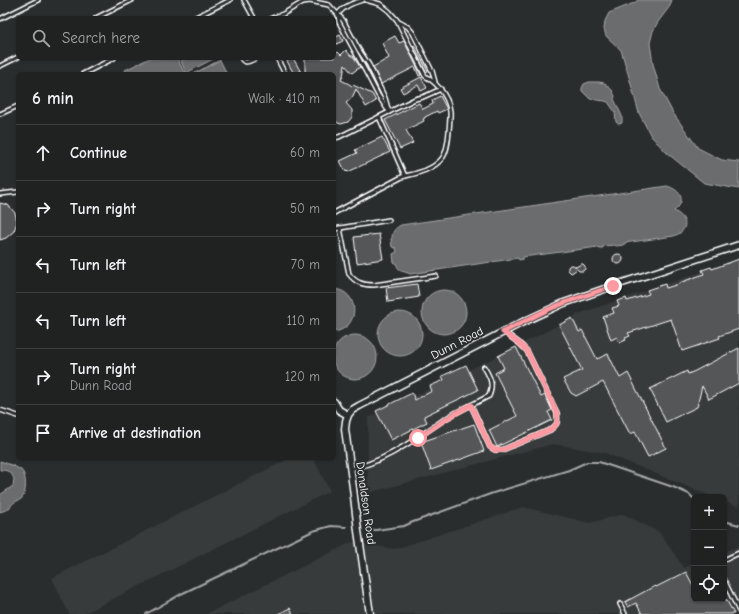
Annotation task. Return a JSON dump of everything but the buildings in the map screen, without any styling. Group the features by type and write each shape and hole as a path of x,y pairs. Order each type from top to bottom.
{"street":[{"name":"Dunn Road","path":"348,415 352,410 547,310 739,245"},
{"path":"336,405 339,410 348,415"},
{"name":"Donaldson Road","path":"348,415 345,429 370,614"}],"lane":[{"path":"0,19 38,0"},
{"path":"100,16 132,0"},
{"path":"198,16 230,0"},
{"path":"244,0 253,16"},
{"path":"363,0 352,3 341,10 338,14 339,22 378,95 389,112"},
{"path":"336,211 405,176 419,173 436,165 443,157 447,148 451,114 449,106 440,89 431,79 425,76 397,20 380,4 366,0"},
{"path":"278,16 303,2 310,1 329,4 343,20 369,65 385,98 389,112"},
{"path":"397,20 408,27 413,33 432,71 436,84"},
{"path":"0,66 16,58"},
{"path":"86,72 110,60"},
{"path":"242,60 248,62 252,60"},
{"path":"278,60 284,72"},
{"path":"336,138 415,99 440,89"},
{"path":"0,114 16,107"},
{"path":"379,117 405,176"},
{"path":"0,194 16,192"},
{"path":"336,229 389,220"},
{"path":"340,228 349,274 358,283 374,285 436,276"},
{"path":"471,405 490,447 495,450 502,450 550,430 556,426 558,421 557,413 527,351 519,343 503,332"},
{"path":"350,469 367,465 397,451 446,419 488,396 491,391 492,384 484,366"},
{"path":"0,410 16,415"},
{"path":"727,559 739,554"},
{"path":"727,586 739,611"},
{"path":"620,604 624,614"}],"shaded area":[{"path":"638,0 672,0 670,6 653,31 650,43 653,64 660,89 673,113 698,148 722,160 739,162 739,189 704,183 667,153 651,136 639,113 621,50 606,36 604,29 605,21 609,13"},
{"path":"146,60 178,60 184,72 126,72 125,70"},
{"path":"211,60 188,72 186,72 181,61"},
{"path":"220,60 226,72 197,72"},
{"path":"589,82 604,83 612,90 615,96 614,99 622,116 622,123 619,124 616,122 615,112 608,102 590,99 582,91 584,84"},
{"path":"667,186 676,190 681,196 680,203 674,211 680,215 685,224 683,230 674,236 624,243 624,245 603,246 603,248 598,247 523,257 523,259 519,260 518,258 410,274 398,268 396,263 394,263 393,254 397,252 396,248 392,247 391,239 394,230 401,225"},
{"path":"739,259 739,507 727,502 727,494 706,494 605,453 553,444 368,493 368,418 498,356 578,314"},
{"path":"336,289 343,291 353,302 353,317 349,324 343,329 336,331"},
{"path":"444,290 456,294 462,300 466,312 462,324 456,330 444,334 432,330 426,324 422,312 426,300 432,294"},
{"path":"400,312 412,316 418,322 422,334 418,346 412,352 400,356 388,352 382,346 378,334 382,322 388,316"},
{"path":"355,335 367,339 373,345 377,357 373,369 363,377 355,379 347,377 343,375 336,367 336,347 343,339 347,337"},
{"path":"286,460 314,460 330,491 83,614 69,614 52,578"},
{"path":"0,461 21,470 23,472 26,484 23,497 14,502 7,509 0,512 0,495 13,486 14,479 9,472 0,470"},
{"path":"523,507 590,523 623,514 659,532 684,568 691,565 691,602 727,602 727,551 739,546 739,614 206,614 352,542 395,549"}],"waterway":[{"path":"369,531 404,526 493,493 569,470 587,462 599,462 673,487 691,496"},
{"path":"727,522 739,525"},
{"path":"146,614 181,594 313,531 331,526 346,527"}],"route":[{"path":"418,438 446,419 471,405 490,447 495,450 502,450 550,430 556,426 558,421 557,413 527,351 519,343 503,332 547,310 613,286"}]}
